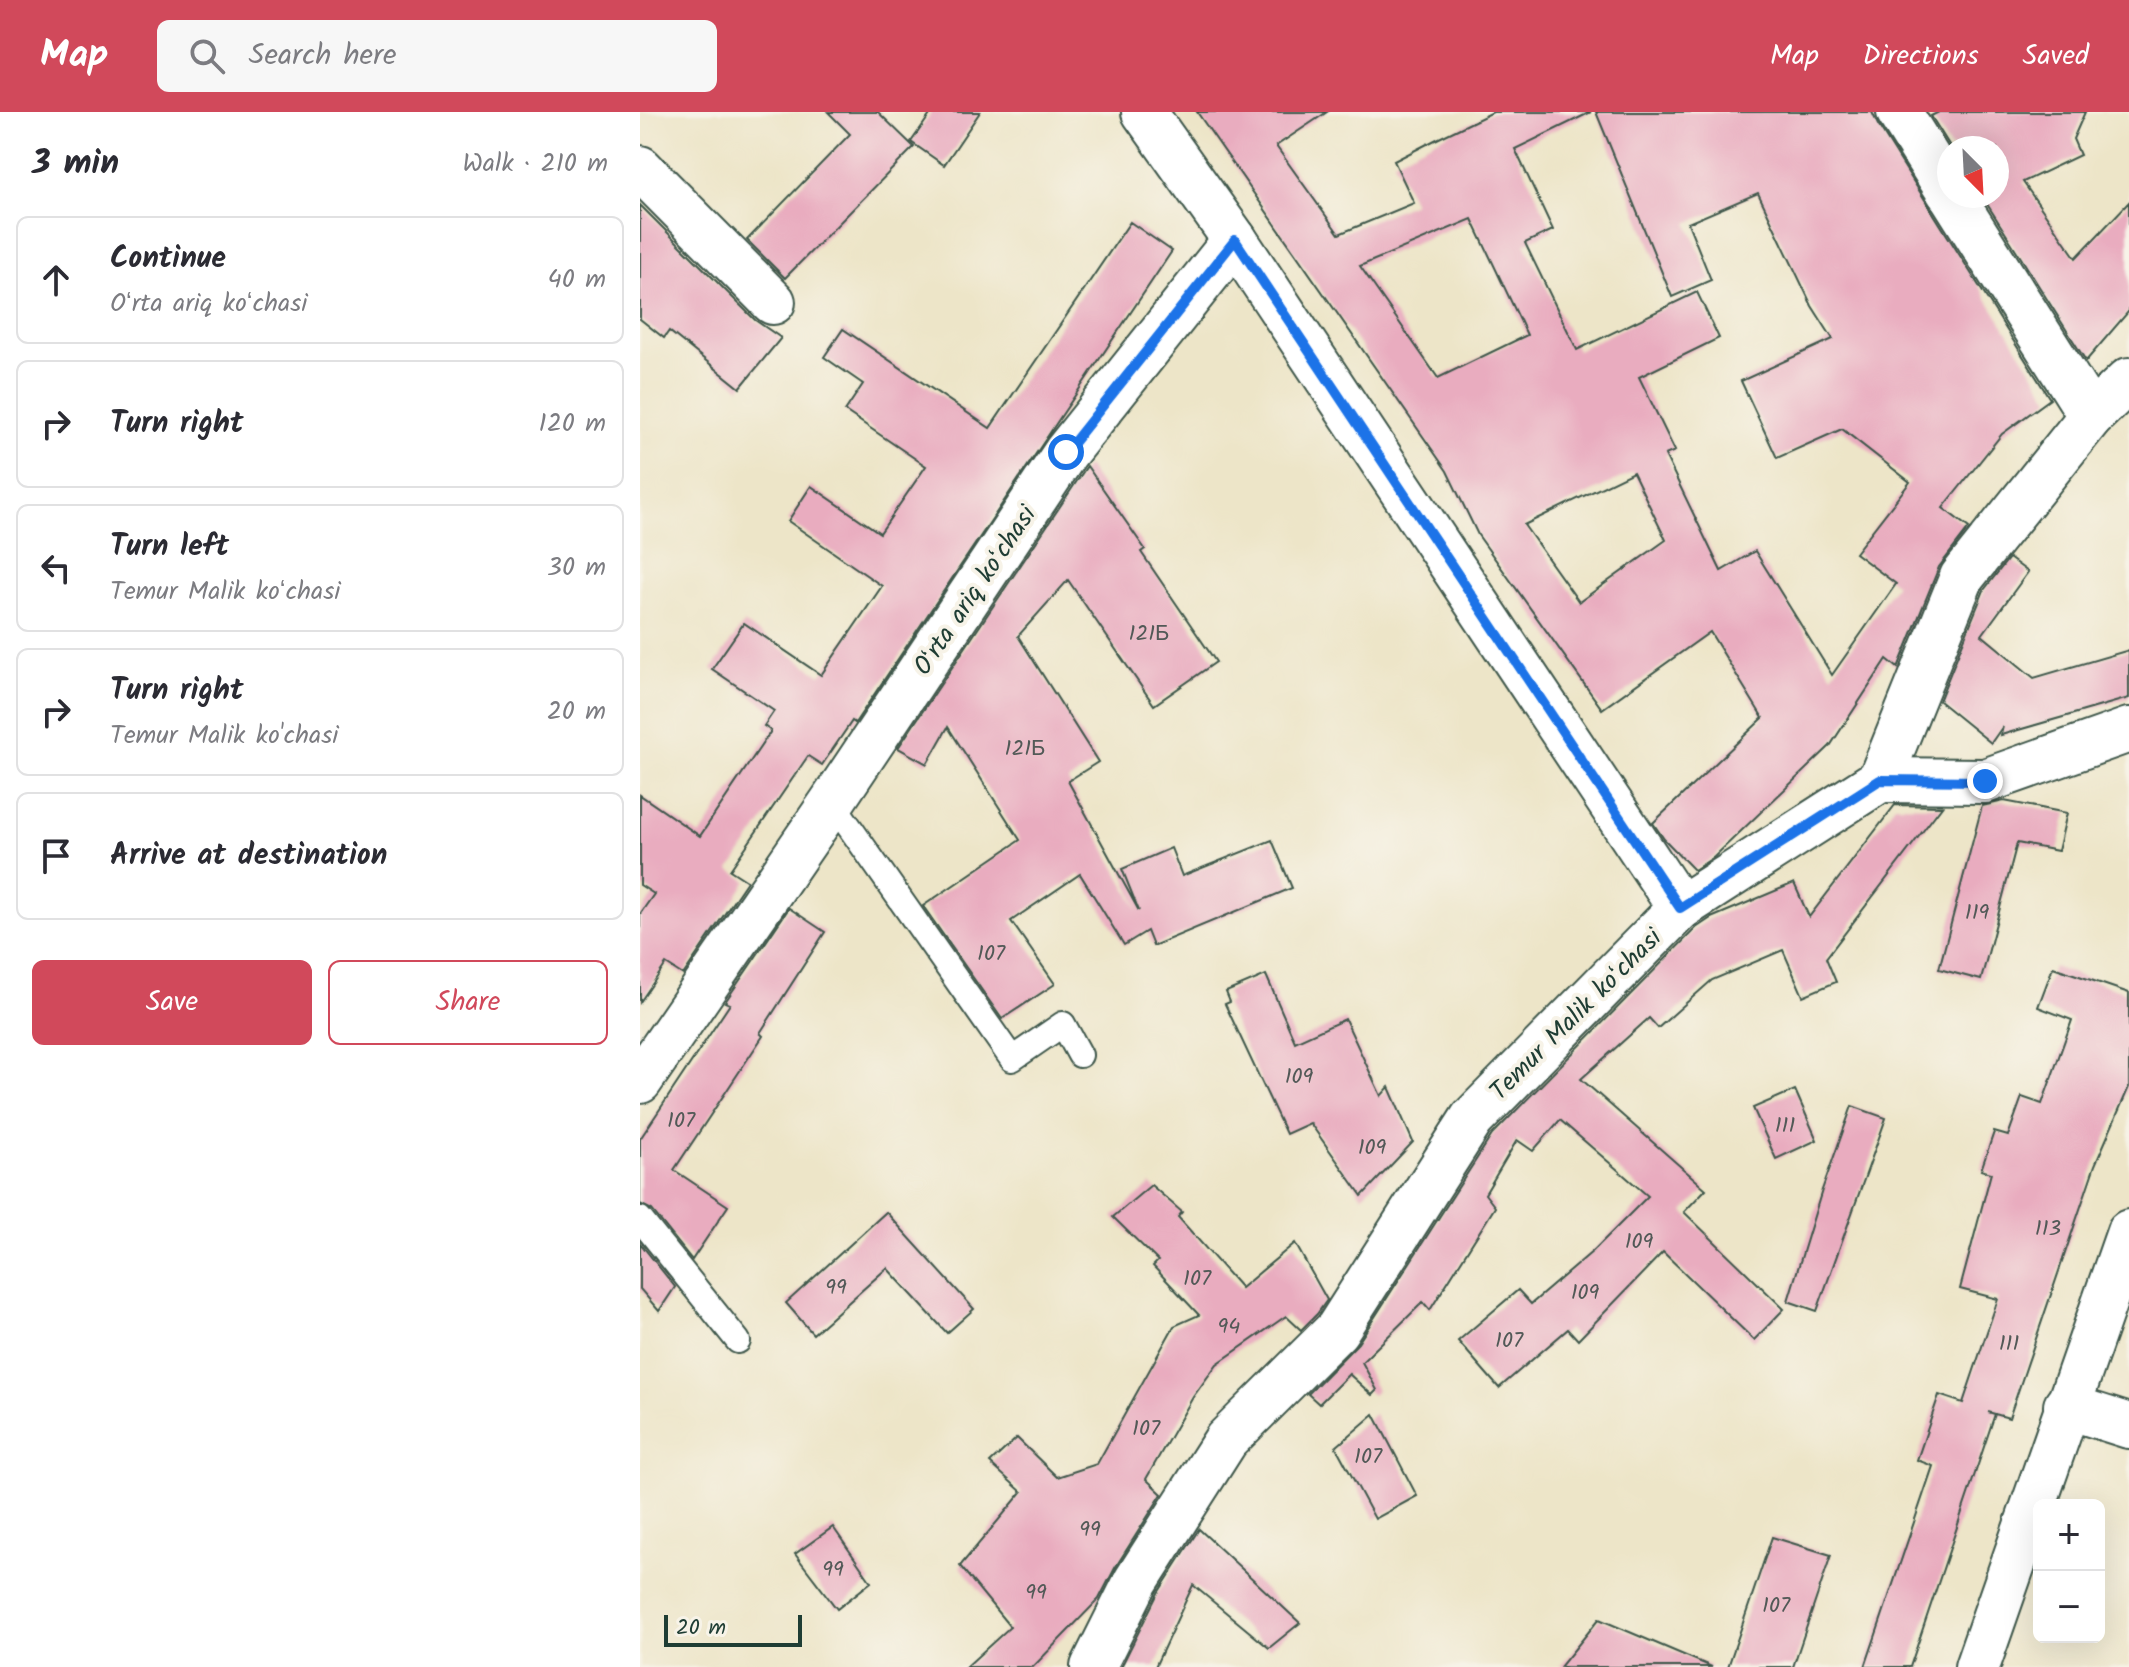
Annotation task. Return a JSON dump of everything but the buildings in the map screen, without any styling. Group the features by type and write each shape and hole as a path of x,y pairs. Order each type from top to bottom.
{"street":[{"path":"1144,112 1235,240 1680,908"},
{"path":"1899,112 1937,173"},
{"path":"640,168 773,302"},
{"path":"1959,208 2091,416"},
{"name":"Oʻrta ariq koʻchasi","path":"640,1081 832,802 1066,452 1235,240"},
{"path":"2129,380 2091,416 1962,577 1880,780 1985,781 2129,730"},
{"name":"Temur Malik koʻchasi","path":"1093,1667 1136,1581 1226,1440 1337,1330 1472,1119 1680,908 1880,780"},
{"path":"1977,1667 2129,1232"},
{"path":"2066,1406 2129,1426"}],"lane":[{"path":"832,802 1012,1059 1063,1024 1080,1055"},
{"path":"640,1219 738,1341"}],"route":[{"path":"1066,452 1235,240 1680,908 1880,780 1985,781"}]}
